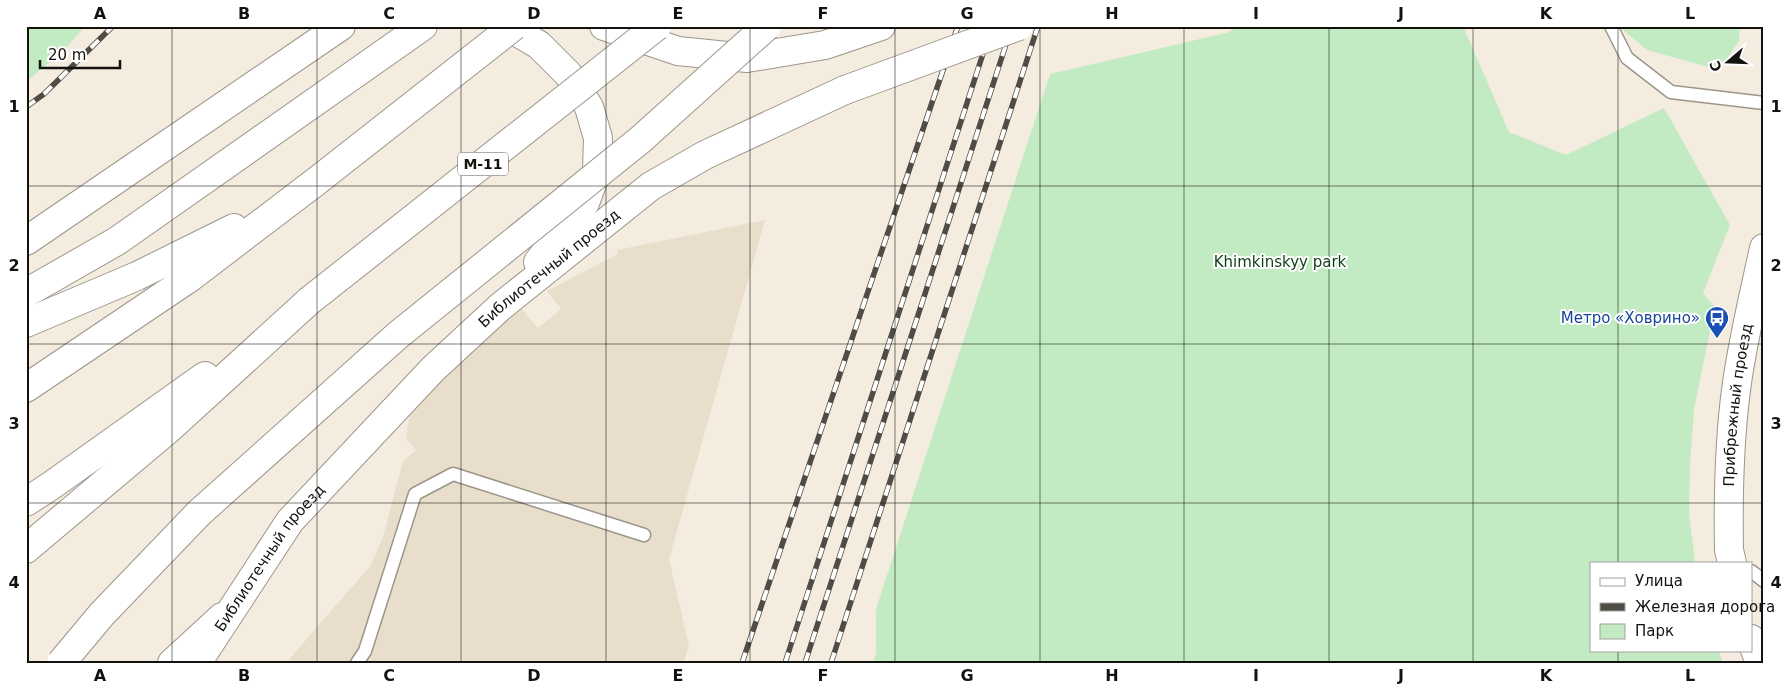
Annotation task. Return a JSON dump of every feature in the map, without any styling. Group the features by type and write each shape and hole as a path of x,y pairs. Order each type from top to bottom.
{"main road":[{"path":"26,241 341,26"},
{"path":"26,293 117,241 423,26"},
{"path":"500,307 585,203 597,170 598,138 588,107 568,74 539,45 507,26"},
{"path":"26,388 188,279 514,26"},
{"path":"604,26 678,51 747,58 825,45 881,26"},
{"name":"М-11","path":"310,301 657,26"},
{"path":"61,663 102,614 199,513 398,335 640,140 767,26"},
{"name":"Библиотечный проезд","path":"197,663 290,521 433,368 500,307 651,186 705,155 845,90 1019,26"},
{"path":"26,323 137,276 232,230 318,180"},
{"name":"Прибрежный проезд","path":"1735,559 1728,472 1731,429 1744,343 1764,248"},
{"path":"26,502 310,301"},
{"path":"26,549 171,427 310,301"},
{"path":"172,663 234,607"},
{"path":"1752,642 1760,663"}],"lane":[{"path":"1611,26 1626,58 1671,92 1764,104"},
{"path":"357,663 365,651 415,494 454,474 644,535"},
{"path":"1752,572 1764,581"}],"shaded area":[{"path":"765,220 669,559 689,646 683,663 286,663 371,565 383,537 403,461 416,450 406,438 411,406 520,307 538,328 561,309 547,291 618,254 617,250"}],"green space":[{"path":"26,26 85,26 67,47 26,82"},
{"name":"Khimkinskyy park","path":"1236,26 1463,26 1509,132 1566,155 1664,108 1730,225 1703,293 1715,307 1694,409 1689,512 1695,562 1590,562 1590,652 1719,652 1723,663 873,663 876,654 876,609 1050,74 1230,32"},
{"path":"1618,26 1740,27 1739,41 1721,67 1712,68 1647,50"}],"railway":[{"path":"26,107 44,94 113,26"},
{"path":"742,663 958,26"},
{"path":"785,663 992,26"},
{"path":"805,663 1012,26"},
{"path":"831,663 1038,26"}],"place":[{"name":"Метро «Ховрино»","path":"1717,339"}]}
